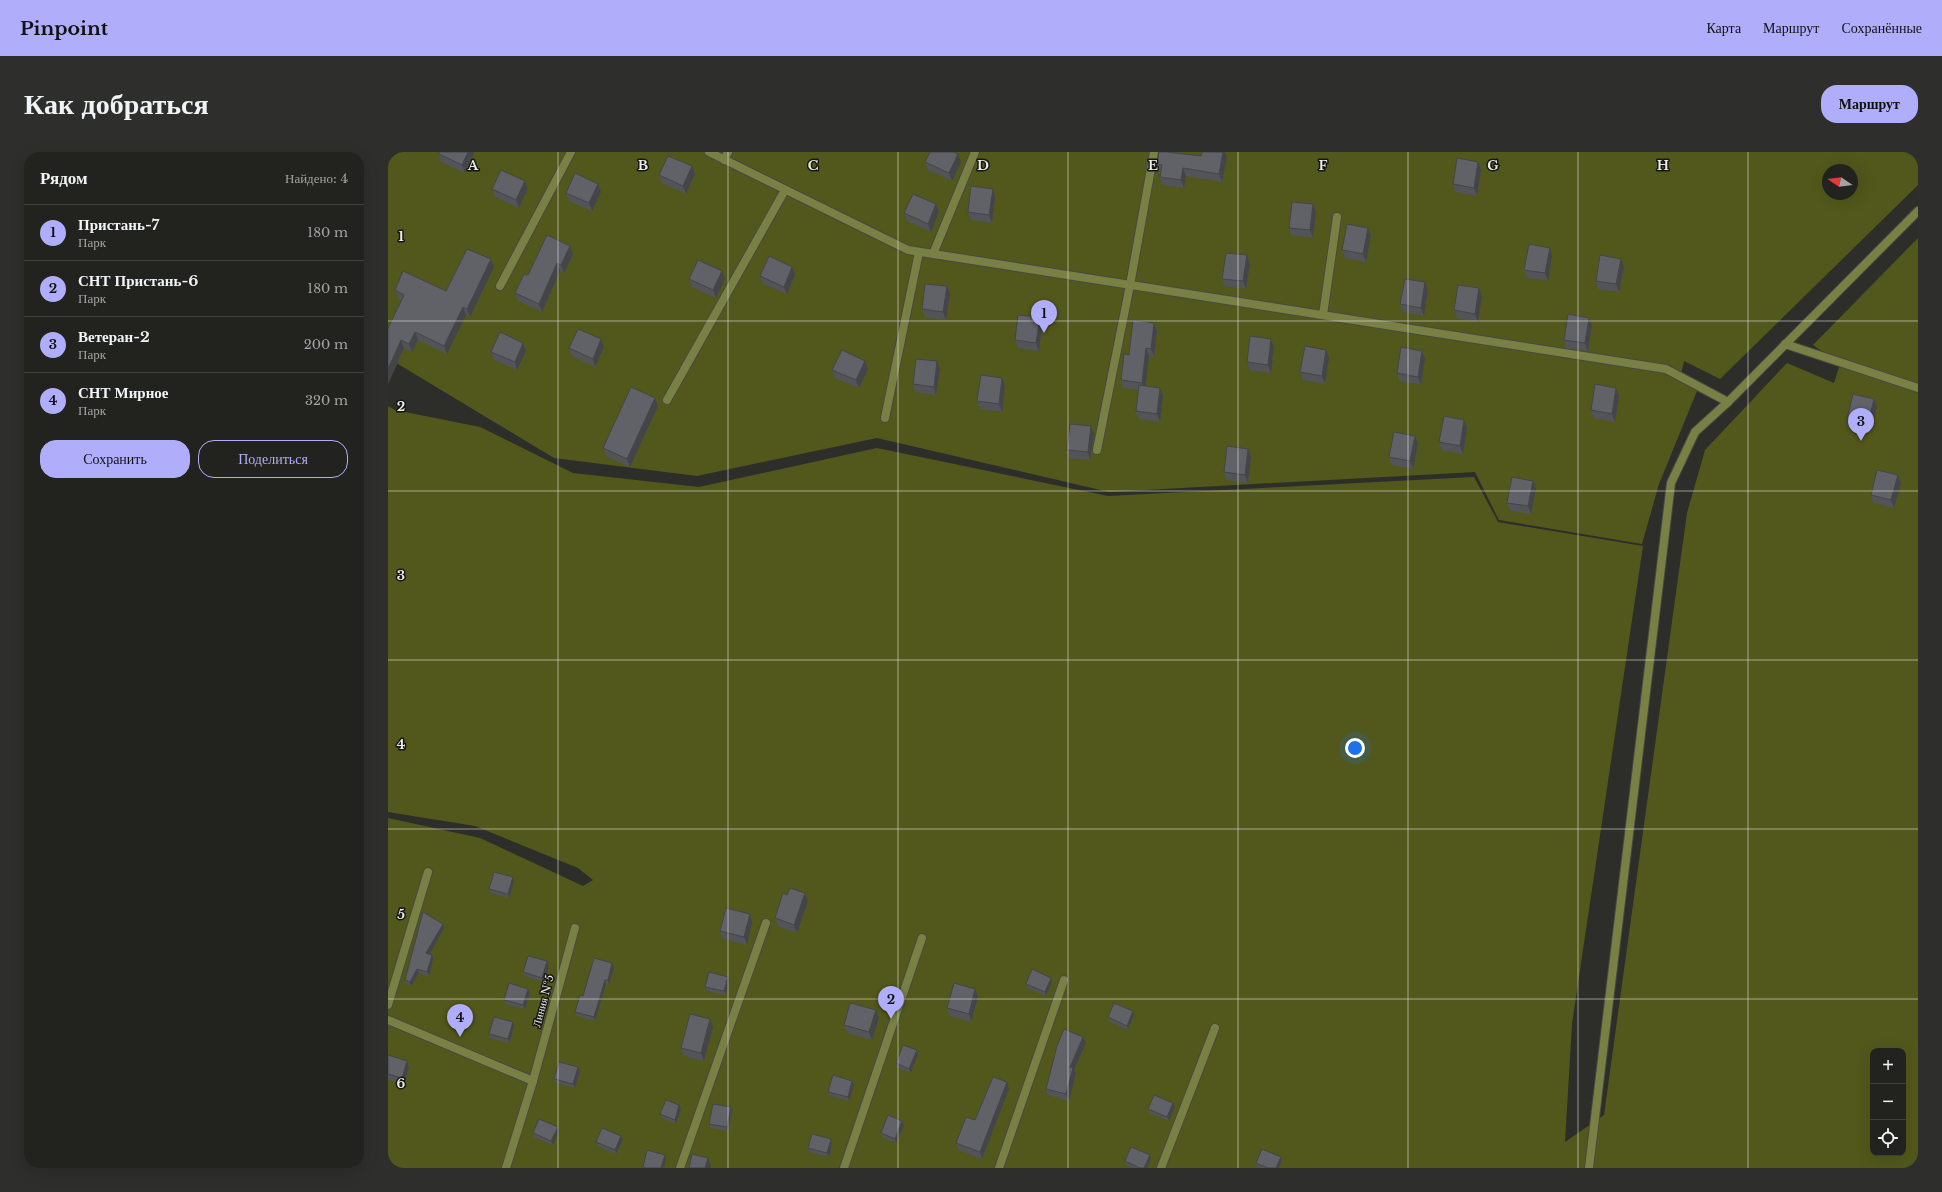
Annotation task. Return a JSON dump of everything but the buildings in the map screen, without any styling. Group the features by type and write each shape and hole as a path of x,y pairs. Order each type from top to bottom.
{"street":[{"path":"500,286 571,152"},
{"path":"709,152 726,156 785,190 908,250 1666,369 1728,402"},
{"path":"933,254 975,152"},
{"path":"1097,450 1130,285 1154,152"},
{"path":"667,400 785,190"},
{"path":"1589,1168 1672,483 1695,432 1728,402 1918,211"},
{"path":"1323,315 1337,217"},
{"path":"885,418 920,252"},
{"path":"1785,344 1918,388"},
{"path":"388,1005 428,872"},
{"path":"680,1168 766,923"},
{"name":"Линия №5","path":"506,1168 533,1080 575,928"},
{"path":"844,1168 922,938"},
{"path":"999,1168 1064,980"},
{"path":"388,1020 533,1080"},
{"path":"1161,1168 1215,1028"}],"green space":[{"path":"388,152 1918,152 1918,185 1720,379 1684,361 1681,374 1697,391 1659,484 1642,544 1499,520 1475,472 1109,492 877,438 697,476 554,458 388,358"},
{"path":"1918,238 1918,1168 388,1168 388,818 480,838 583,886 593,880 578,868 475,826 388,812 388,406 395,410 480,427 573,473 699,487 877,448 1108,496 1474,477 1498,522 1643,546 1572,1024 1565,1142 1604,1115 1687,513 1705,450 1787,363 1834,383 1840,364 1813,345"}],"place":[{"name":"Пристань-7","path":"1044,333"},
{"name":"Ветеран-2","path":"1861,441"},
{"name":"СНТ Пристань-6","path":"891,1019"},
{"name":"СНТ Мирное","path":"460,1037"}]}
